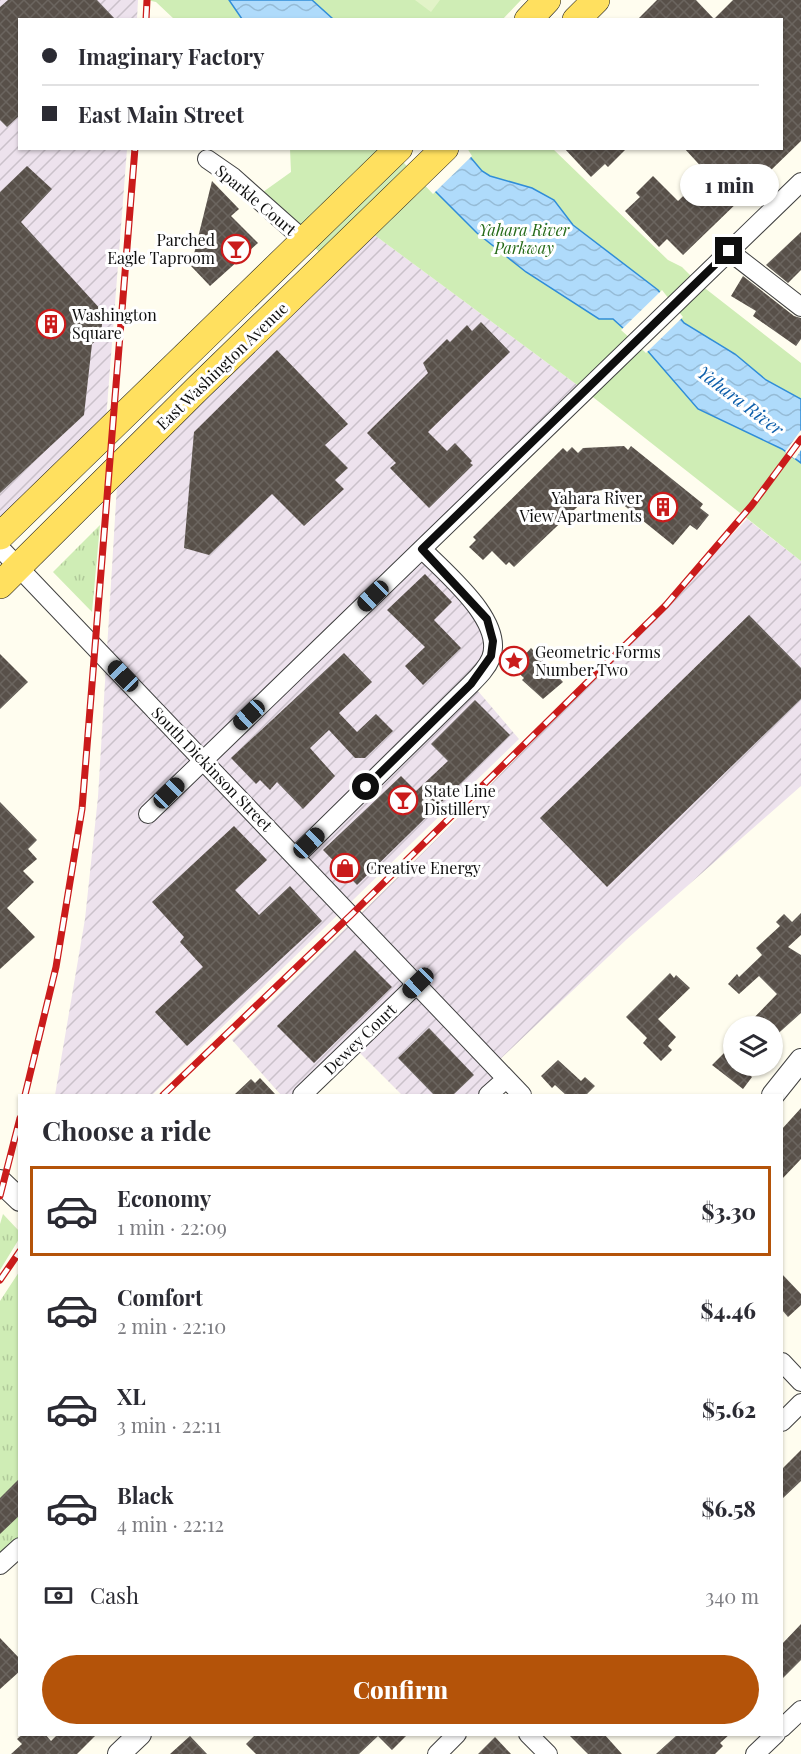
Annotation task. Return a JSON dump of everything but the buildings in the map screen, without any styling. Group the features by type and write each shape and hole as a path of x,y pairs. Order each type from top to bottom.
{"main road":[{"path":"530,18 547,0"},
{"path":"578,18 596,0"},
{"name":"East Washington Avenue","path":"9,577 198,388 443,150"},
{"name":"East Washington Avenue","path":"0,536 393,154"}],"street":[{"name":"Sparkle Court","path":"207,159 233,177 305,241"},
{"path":"148,814 677,299 801,182"},
{"path":"729,251 801,307"},
{"name":"South Dickinson Street","path":"0,548 9,577 203,759 521,1094"},
{"path":"296,856 471,684 491,656 493,641 487,619 422,549"},
{"name":"Dewey Court","path":"303,1094 418,983"},
{"path":"774,1094 801,1060"},
{"path":"489,1094 506,1078"},
{"path":"0,1181 18,1198"},
{"path":"783,1363 801,1383"},
{"path":"783,1421 801,1403"},
{"path":"0,1565 18,1549"},
{"path":"783,1727 801,1710"},
{"path":"119,1754 138,1736"},
{"path":"437,1754 455,1736"},
{"path":"530,1736 548,1754"},
{"path":"754,1754 774,1736"}],"shaded area":[{"path":"0,0 138,0 137,18 18,18 18,150 127,150 105,433 0,536"},
{"path":"365,228 584,390 423,549 493,641 472,684 519,739 153,1094 55,1094 85,919 98,797 118,469"},
{"path":"747,519 801,561 801,786 627,939 494,1065 506,1079 489,1094 401,1094 353,1046 303,1094 280,1094 232,1040 459,817"}],"green space":[{"path":"147,0 521,0 504,18 173,18 156,2"},
{"path":"415,0 440,0 431,12"},
{"name":"Yahara River Parkway","path":"290,150 464,150 466,152 468,150 554,150 668,260 682,267 697,282 801,363 801,561 584,390 365,228 330,261 256,197 291,172"},
{"path":"100,525 92,612 53,572"},
{"path":"3,1214 18,1230 18,1241 0,1270 0,1224"},
{"path":"18,1274 18,1548 0,1566 0,1301"}],"water":[{"path":"229,0 312,0 332,18 241,18"},
{"name":"Yahara River","path":"394,150 466,152 482,171 490,176 532,188 554,200 573,225 658,290 684,323 735,354 766,380 801,399 801,463 782,449 698,409 646,349 613,319 599,319 526,272 477,233"}],"pier":[{"path":"392,150 468,150 472,156 433,194"},
{"path":"662,290 683,317 646,353 621,330"},
{"path":"801,430 801,450 795,459 785,452"}],"railway":[{"path":"146,18 147,0"},
{"path":"25,1094 56,967 82,809 135,150"},
{"path":"164,1094 351,915 666,605 752,505 801,439"},
{"path":"0,1196 18,1126"},
{"path":"0,1280 18,1254"}],"place":[{"name":"Parched Eagle Taproom","path":"236,249"},
{"name":"Washington Square","path":"51,324"},
{"name":"Yahara River View Apartments","path":"663,507"},
{"name":"Geometric Forms Number Two","path":"514,661"},
{"name":"State Line Distillery","path":"403,800"},
{"name":"Creative Energy","path":"345,868"}],"route":[{"path":"366,787 471,684 484,670 491,656 493,641 487,619 422,549 587,386 729,251"}]}
